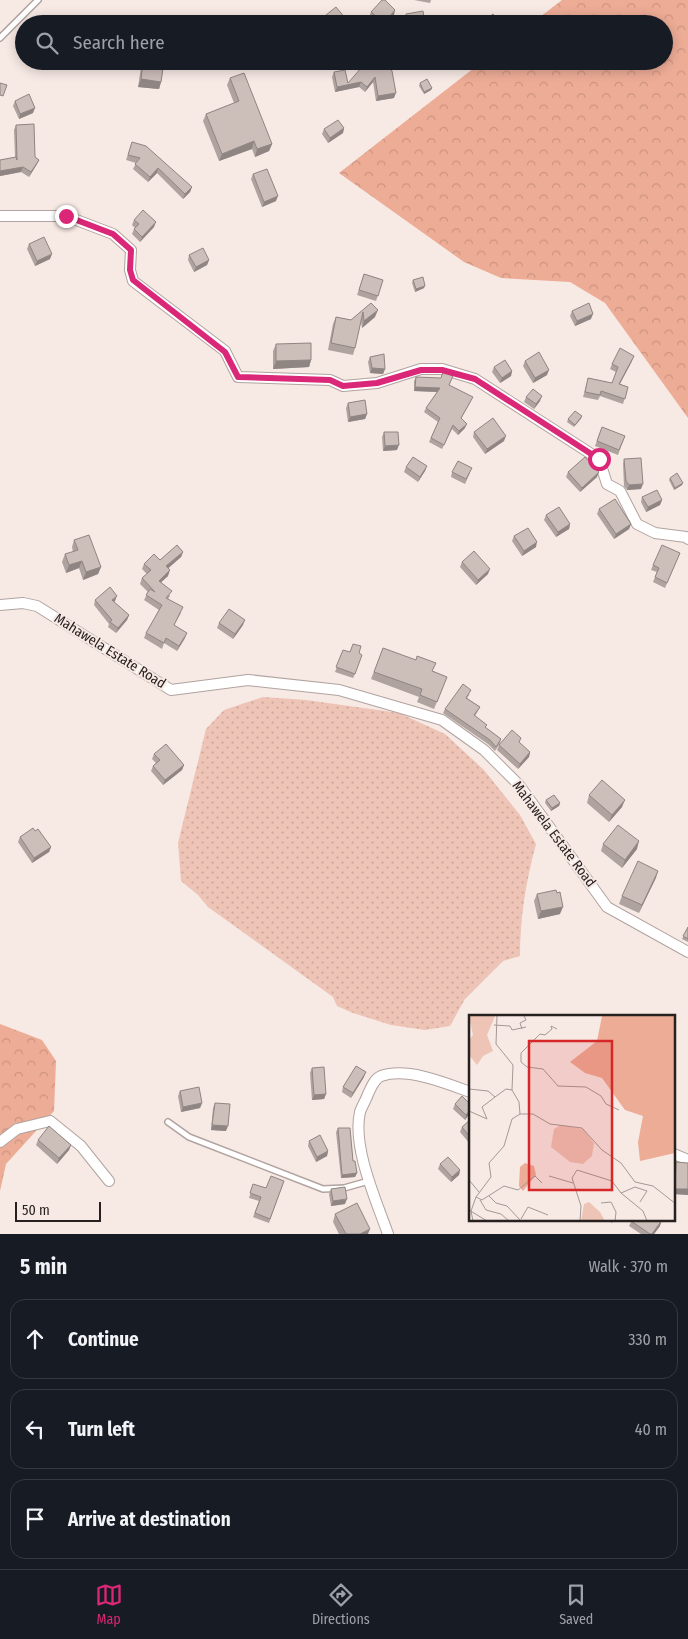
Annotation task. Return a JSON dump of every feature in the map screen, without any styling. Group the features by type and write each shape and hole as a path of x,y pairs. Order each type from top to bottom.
{"street":[{"path":"0,216 66,216 113,234 131,250 130,270 133,280 225,352 238,377 330,380 343,386 377,383 421,370 442,370 475,379 599,459 607,484 620,491 637,524 655,533 686,537 688,539"},
{"name":"Mahawela Estate Road","path":"0,605 23,603 37,606 171,690 248,680 339,690 442,720 484,750 519,785 607,907 688,952"},
{"path":"388,1234 369,1181 359,1139 360,1112 372,1085 380,1077 394,1074 424,1076 469,1092"},
{"path":"0,1142 16,1129 50,1121 81,1146 109,1181"},
{"path":"676,1155 688,1160"}],"lane":[{"path":"23,15 38,0"},
{"path":"0,38 15,23"},
{"path":"168,1122 189,1137 323,1189 344,1188 369,1181"}],"shaded area":[{"path":"263,697 306,700 399,713 445,734 484,770 520,815 536,844 524,899 520,956 503,961 465,999 450,1026 425,1030 391,1025 337,1006 333,997 208,907 198,895 181,881 178,843 206,729 224,710"}],"green space":[{"path":"562,0 688,0 688,418 605,303 570,282 501,278 464,262 339,173 471,70 673,70 673,15 543,15"},
{"path":"0,1024 42,1040 56,1061 54,1111 6,1164 0,1191"}],"building":[{"path":"382,0 385,0 395,10 391,15 375,15 371,12"},
{"path":"336,7 343,15 326,15"},
{"path":"423,11 424,15 406,15"},
{"path":"142,70 163,70 161,82 141,79"},
{"path":"345,70 348,83 359,70 391,70 396,93 378,96 375,77 367,87 361,82 337,87 334,72"},
{"path":"244,73 272,144 257,149 254,141 222,154 206,114 239,101 230,78"},
{"path":"427,79 432,88 424,92 420,83"},
{"path":"0,83 7,85 3,96 0,95"},
{"path":"29,94 35,108 20,114 15,101"},
{"path":"338,120 344,128 330,138 324,129"},
{"path":"34,124 35,157 39,160 31,172 23,167 0,171 0,160 16,157 17,160 16,125"},
{"path":"132,142 146,146 192,187 185,194 158,168 150,177 135,164 140,158 128,155"},
{"path":"267,169 278,196 264,202 253,174"},
{"path":"143,210 156,222 142,237 134,229 139,224 134,220"},
{"path":"44,237 52,254 37,261 29,244"},
{"path":"203,248 209,260 196,267 189,255"},
{"path":"364,274 383,280 378,296 359,290"},
{"path":"423,277 425,286 416,289 413,280"},
{"path":"371,303 378,310 364,321 363,312 355,348 331,343 336,317 351,320"},
{"path":"589,303 593,314 577,321 572,311"},
{"path":"311,343 311,360 276,361 276,344"},
{"path":"620,348 634,356 619,384 628,387 625,399 601,391 600,395 585,392 588,378 612,383 618,367 612,364"},
{"path":"539,352 549,370 535,378 525,361"},
{"path":"384,354 385,369 372,368 370,357"},
{"path":"505,360 512,371 502,378 494,367"},
{"path":"443,372 453,376 449,385 473,397 461,418 467,424 459,431 453,425 444,445 431,438 440,418 426,408 440,388 415,387 416,377 441,378"},
{"path":"533,389 542,396 536,404 526,397"},
{"path":"365,400 367,414 350,417 348,403"},
{"path":"575,411 582,416 575,425 568,419"},
{"path":"493,418 506,436 487,449 474,432"},
{"path":"602,427 625,436 619,450 597,441"},
{"path":"384,432 398,432 399,445 385,446"},
{"path":"413,457 427,466 420,477 406,467"},
{"path":"585,457 599,472 582,488 568,472"},
{"path":"641,458 643,484 629,485 626,481 624,459"},
{"path":"458,461 472,468 466,479 452,472"},
{"path":"677,473 683,483 675,488 670,478"},
{"path":"657,490 662,500 648,507 642,497"},
{"path":"615,499 631,524 616,534 599,509"},
{"path":"559,507 570,524 558,532 546,515"},
{"path":"528,528 537,542 524,551 514,536"},
{"path":"89,535 101,567 86,572 82,561 69,565 65,554 78,550 74,540"},
{"path":"177,545 183,552 166,566 170,570 159,581 172,591 166,598 183,607 174,625 187,633 179,646 166,638 164,643 146,633 162,605 146,595 150,589 155,592 142,578 151,570 144,564 154,554 160,560"},
{"path":"662,545 680,553 667,583 655,577 659,568 653,565"},
{"path":"474,551 490,569 478,580 462,562"},
{"path":"110,587 117,596 112,600 129,615 118,628 110,622 112,620 95,600"},
{"path":"229,609 245,620 235,634 219,623"},
{"path":"353,644 361,646 359,653 362,655 355,674 336,667 343,650 350,652"},
{"path":"383,648 416,660 417,656 436,663 432,671 447,677 437,702 420,695 422,689 374,672"},
{"path":"463,684 471,690 466,698 480,707 474,715 487,725 485,727 501,739 496,747 490,740 445,709"},
{"path":"512,730 521,738 519,742 530,752 520,764 499,745"},
{"path":"166,744 184,765 165,780 153,766 160,760 154,754"},
{"path":"602,780 625,800 612,815 589,795"},
{"path":"554,795 560,803 552,808 546,800"},
{"path":"618,825 639,841 625,860 603,844"},
{"path":"33,828 35,831 38,829 51,847 34,858 20,837"},
{"path":"638,861 658,871 642,905 622,896"},
{"path":"556,890 557,893 560,892 563,907 541,911 537,894"},
{"path":"688,927 688,939 683,936"},
{"path":"356,1066 366,1072 353,1093 343,1087"},
{"path":"324,1067 326,1094 314,1095 312,1068"},
{"path":"199,1087 202,1103 183,1107 180,1091"},
{"path":"462,1096 469,1103 469,1111 466,1115 455,1104"},
{"path":"215,1103 230,1104 228,1126 212,1125"},
{"path":"469,1121 469,1136 462,1127"},
{"path":"49,1126 71,1145 59,1158 38,1140"},
{"path":"338,1128 350,1128 353,1161 355,1161 357,1173 342,1175"},
{"path":"320,1135 328,1151 317,1157 309,1141"},
{"path":"448,1157 460,1170 452,1177 440,1164"},
{"path":"676,1162 688,1163 688,1189 676,1189"},
{"path":"271,1176 284,1181 270,1219 255,1213 261,1197 250,1193 253,1184 266,1188"},
{"path":"345,1187 347,1199 333,1201 331,1189"},
{"path":"357,1203 370,1229 360,1234 346,1234 335,1214"},
{"path":"632,1222 661,1222 652,1234"}],"route":[{"path":"66,216 113,234 131,250 130,270 133,280 225,352 238,377 330,380 343,386 377,383 421,370 442,370 475,379 599,459"}]}
